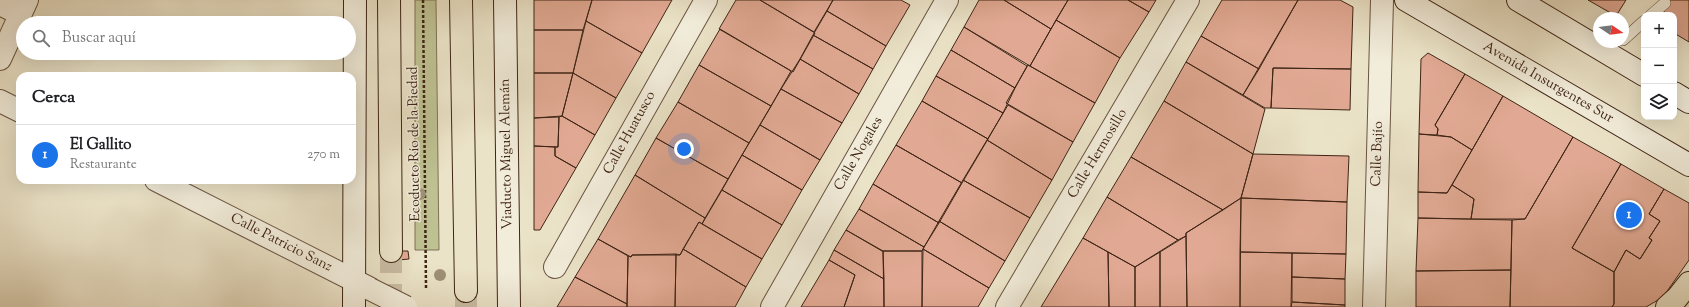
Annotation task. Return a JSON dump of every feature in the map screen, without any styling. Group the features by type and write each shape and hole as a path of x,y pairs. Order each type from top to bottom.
{"main road":[{"path":"389,0 391,251"},
{"path":"461,0 466,291"},
{"path":"1667,307 1677,298 1689,283"}],"street":[{"path":"355,0 355,16"},
{"name":"Viaducto Miguel Alemán","path":"505,0 509,307"},
{"name":"Calle Huatusco","path":"555,267 706,0"},
{"name":"Calle Nogales","path":"772,307 946,0"},
{"name":"Calle Hermosillo","path":"1007,307 1188,0"},
{"name":"Calle Bajío","path":"1374,307 1382,0"},
{"name":"Avenida Insurgentes Sur","path":"1406,0 1689,165"},
{"path":"1518,0 1593,34"},
{"path":"0,4 24,7"},
{"path":"0,59 16,24"},
{"path":"354,307 362,284 356,41"},
{"path":"1620,48 1641,72"},
{"path":"1677,95 1689,102"},
{"path":"0,101 16,109"},
{"name":"Calle Patricio Sanz","path":"164,184 406,307"}],"lane":[{"path":"1654,12 1665,2"},
{"path":"1629,34 1641,24"}],"path":[{"name":"Ecoducto Río de la Piedad","path":"423,0 426,288"}],"green space":[{"path":"415,0 436,0 439,250 415,250"}],"building":[{"path":"534,0 592,0 583,30 534,30"},
{"path":"592,0 672,0 642,53 586,21"},
{"path":"736,0 760,0 815,33 793,72 719,29"},
{"path":"760,0 833,0 814,32"},
{"path":"833,0 901,0 910,5 886,46 827,11"},
{"path":"979,0 1004,0 1051,29 1030,66 964,27"},
{"path":"1004,0 1068,0 1051,29"},
{"path":"1068,0 1128,0 1149,12 1120,58 1056,20"},
{"path":"1128,0 1156,0 1149,12"},
{"path":"1222,0 1298,0 1259,69 1201,36"},
{"path":"1298,0 1340,0 1353,7 1351,69 1273,68 1271,108 1265,108 1243,95"},
{"path":"1588,0 1626,0 1618,12 1609,12"},
{"path":"1665,0 1689,0 1689,42 1677,35 1677,12 1664,12"},
{"path":"827,11 886,46 873,69 813,35"},
{"path":"1056,20 1120,58 1095,103 1030,66"},
{"path":"586,21 642,53 616,98 573,73"},
{"path":"964,27 1027,66 1015,88 951,50"},
{"path":"720,29 791,71 771,106 699,65"},
{"path":"534,30 583,30 573,73 534,73"},
{"path":"813,35 873,69 859,94 800,59"},
{"path":"1201,36 1259,69 1243,95 1186,62"},
{"path":"951,50 1015,88 1003,113 936,76"},
{"path":"1428,53 1465,74 1435,125 1438,129 1437,135 1419,134 1421,59"},
{"path":"800,59 859,94 842,123 781,89"},
{"path":"1186,62 1265,109 1253,154 1164,101"},
{"path":"699,65 771,106 749,143 678,102"},
{"path":"1028,65 1095,103 1073,142 1006,103"},
{"path":"1273,68 1351,69 1350,110 1271,108"},
{"path":"534,73 573,73 562,116 534,118"},
{"path":"573,73 616,98 595,135 562,116"},
{"path":"1465,74 1503,96 1472,150 1451,137 1437,135 1438,129 1435,125"},
{"path":"936,76 1003,113 988,139 922,101"},
{"path":"781,89 842,123 820,160 760,125"},
{"path":"1503,96 1573,137 1525,219 1471,219 1474,199 1452,185"},
{"path":"922,101 988,139 962,183 896,145"},
{"path":"1164,101 1253,154 1241,198 1223,210 1131,157"},
{"path":"678,102 749,143 728,179 656,138"},
{"path":"1008,105 1073,142 1052,180 987,140"},
{"path":"562,116 595,135 576,168 555,156 555,147 558,147 559,117"},
{"path":"559,117 558,147 534,146 534,118"},
{"path":"760,125 820,160 802,190 742,155"},
{"path":"1419,134 1451,137 1472,150 1447,193 1418,192"},
{"path":"1573,137 1621,164 1572,248 1614,272 1614,304 1612,307 1510,307 1512,220 1525,219"},
{"path":"656,138 728,179 705,218 635,175"},
{"path":"987,140 1052,180 1030,218 963,180"},
{"path":"896,145 962,183 939,223 873,184"},
{"path":"534,146 555,147 555,156 576,168 540,230 534,230"},
{"path":"1253,154 1349,156 1347,202 1241,198"},
{"path":"742,155 802,190 782,225 722,190"},
{"path":"1131,157 1223,210 1186,233 1186,236 1178,240 1107,197"},
{"path":"1621,164 1664,189 1649,214 1660,221 1649,238 1652,240 1640,259 1626,250 1614,272 1572,248"},
{"path":"635,175 705,218 702,224 699,222 680,255 632,255 631,257 598,239"},
{"path":"963,180 1030,218 1005,261 939,221"},
{"path":"873,184 939,223 924,247 859,209"},
{"path":"1452,185 1474,199 1471,219 1418,218 1418,192 1447,193"},
{"path":"1664,189 1689,203 1689,260 1663,297 1646,307 1612,307 1614,304 1614,272 1626,250 1640,259 1652,240 1649,238 1660,221 1649,214"},
{"path":"722,190 782,225 762,259 702,224"},
{"path":"1107,197 1178,240 1135,267 1083,238"},
{"path":"1241,198 1240,307 1187,307 1186,233"},
{"path":"1241,198 1347,202 1346,254 1240,252"},
{"path":"859,209 924,247 922,251 882,251 846,230"},
{"path":"1418,218 1512,220 1511,270 1416,271"},
{"path":"939,221 1005,261 989,288 923,249"},
{"path":"699,222 762,259 746,287 683,249"},
{"path":"846,230 883,251 884,279 834,250"},
{"path":"1186,236 1187,307 1160,307 1160,252"},
{"path":"1083,238 1108,252 1109,307 1041,307"},
{"path":"598,239 628,256 627,304 575,277"},
{"path":"683,249 746,287 735,307 675,307 676,254 680,255"},
{"path":"923,249 989,288 978,307 922,307"},
{"path":"834,250 884,279 884,307 844,307 855,275 829,260"},
{"path":"399,251 408,251 409,259 399,260"},
{"path":"883,251 922,251 922,307 884,307"},
{"path":"1108,252 1135,267 1135,307 1109,307"},
{"path":"1160,252 1160,307 1135,307 1135,267"},
{"path":"1240,252 1292,253 1291,307 1240,307"},
{"path":"1292,253 1346,254 1345,279 1292,277"},
{"path":"676,254 675,307 627,307 628,256"},
{"path":"829,260 855,275 844,307 801,307"},
{"path":"1511,270 1510,307 1416,307 1416,271"},
{"path":"575,277 627,304 627,307 557,307"},
{"path":"1292,277 1345,279 1345,305 1292,302"},
{"path":"1292,302 1345,305 1345,307 1291,307"}],"tunnel":[{"path":"391,251 391,307"},
{"path":"466,291 466,307"}],"place":[{"name":"El Gallito","path":"1629,215"}]}
